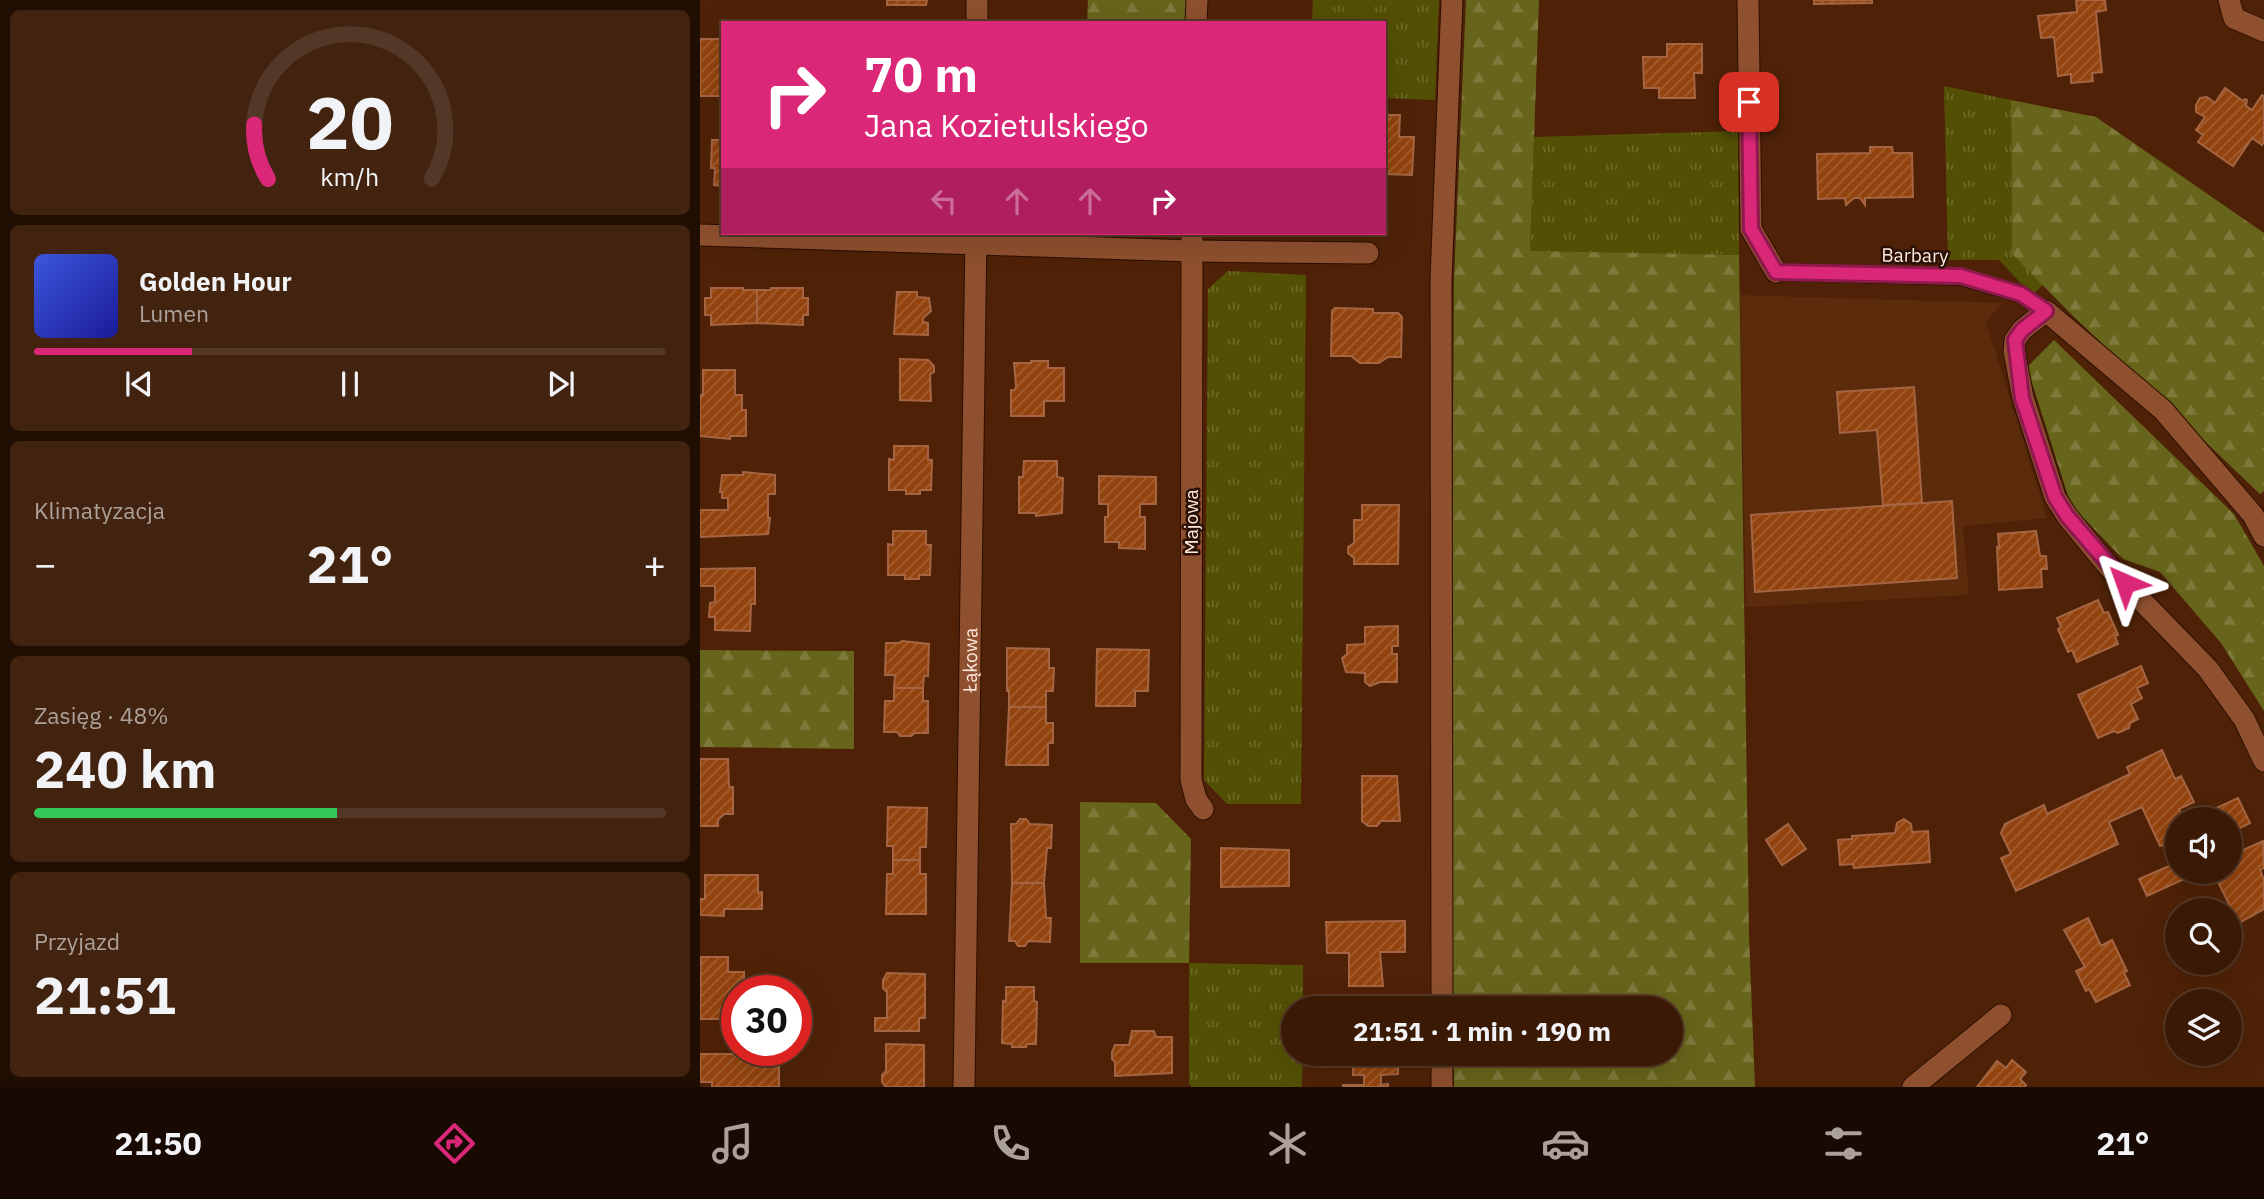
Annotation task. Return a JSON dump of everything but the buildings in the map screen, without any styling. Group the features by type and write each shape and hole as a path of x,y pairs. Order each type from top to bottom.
{"street":[{"path":"977,0 977,21"},
{"path":"1196,21 1197,0"},
{"path":"1442,996 1441,280 1452,0"},
{"path":"1748,0 1751,229 1776,272"},
{"path":"2229,0 2234,18 2264,31"},
{"path":"700,235 1192,242 1368,253"},
{"name":"Łąkowa","path":"964,1087 976,239"},
{"name":"Majowa","path":"1192,242 1191,780 1196,799 1203,809"},
{"path":"2264,536 2253,515 2163,410 2046,311 2022,330 2015,340 2014,351 2022,398 2055,497 2108,566 2208,669 2244,719 2264,761"},
{"path":"1913,1087 2001,1015"},
{"path":"1442,1066 1442,1087"}],"lane":[{"name":"Barbary","path":"1776,272 1961,276 2021,294 2046,311"}],"shaded area":[{"path":"1740,295 2002,303 1986,322 2047,518 1963,526 1969,595 1746,607"}],"green space":[{"path":"1088,0 1186,0 1186,21 1087,21"},
{"path":"1313,0 1439,0 1435,100 1386,98 1386,21 1312,21"},
{"path":"1466,0 1539,0 1530,251 1739,255 1749,935 1755,1087 1454,1087 1454,1066 1683,1066 1683,996 1453,996 1451,730 1454,279"},
{"path":"1944,86 2011,100 2012,254 2043,285 2032,295 1999,260 1948,260"},
{"path":"2011,100 2096,117 2264,233 2264,491 2260,494 2012,254"},
{"path":"1738,131 1739,255 1530,252 1534,137"},
{"path":"1228,271 1306,275 1301,804 1227,804 1204,780 1208,289"},
{"path":"2054,340 2234,514 2264,566 2264,711 2221,643 2160,572 2123,559 2071,505 2027,367"},
{"path":"700,650 854,651 854,749 700,747"},
{"path":"1080,802 1156,803 1191,839 1189,963 1080,963"},
{"path":"1189,963 1303,965 1303,996 1281,996 1281,1066 1303,1066 1302,1087 1192,1087 1189,1084"}],"route":[{"path":"1749,102 1751,229 1776,272 1961,276 2021,294 2046,311 2022,330 2015,340 2014,351 2022,398 2055,497 2067,516 2125,583"}]}
